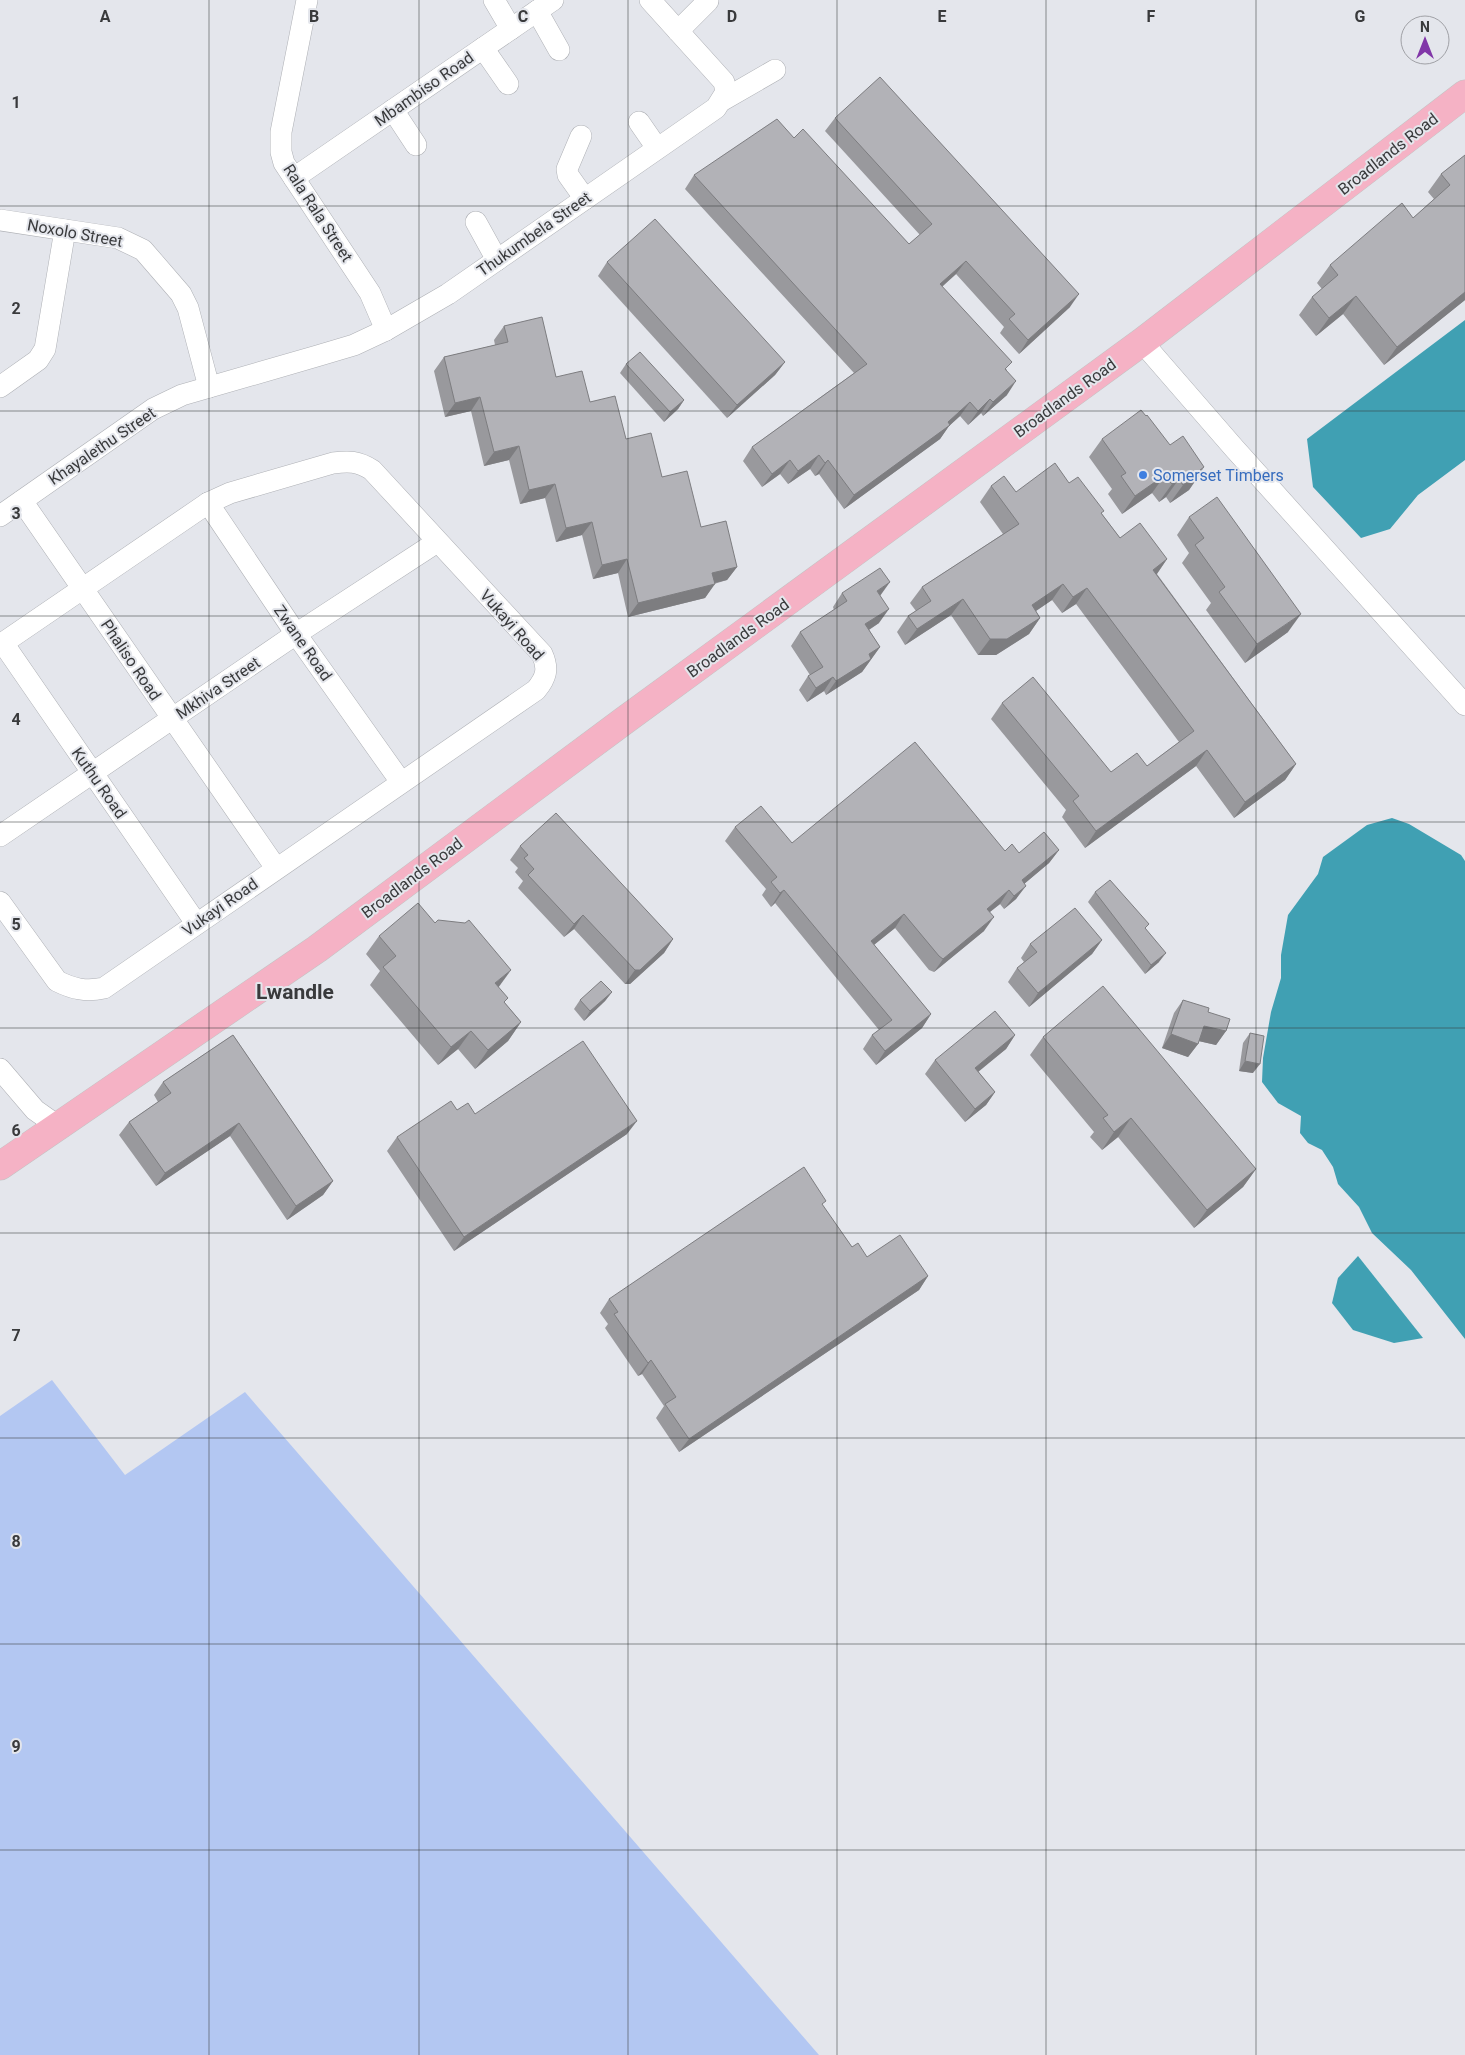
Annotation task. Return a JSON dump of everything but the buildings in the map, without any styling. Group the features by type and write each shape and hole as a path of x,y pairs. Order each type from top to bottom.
{"main road":[{"name":"Broadlands Road","path":"0,1166 317,949 609,732 1142,342 1465,94"}],"street":[{"name":"Rala Rala Street","path":"307,0 281,132 281,152 294,178 370,293 386,330"},
{"path":"494,0 511,29"},
{"path":"650,0 724,82 726,92 723,100"},
{"path":"678,32 708,1"},
{"name":"Mbambiso Road","path":"294,178 545,5"},
{"path":"545,5 559,50"},
{"path":"483,48 508,84"},
{"name":"Thukumbela Street","path":"210,386 326,354 354,345 386,330 448,294 716,108 723,100 774,70"},
{"path":"393,110 416,145"},
{"path":"639,122 657,148"},
{"path":"581,136 567,169 568,175 585,199"},
{"name":"Noxolo Street","path":"0,220 125,241 142,250 176,287 188,308 210,386"},
{"path":"476,222 497,260"},
{"path":"0,387 38,360 45,349 65,230"},
{"path":"1142,342 1234,448 1465,705"},
{"name":"Khayalethu Street","path":"0,516 153,409 210,386"},
{"name":"Vukayi Road","path":"0,902 57,981 70,988 87,991 104,988 536,690 547,673 542,654 372,470 360,463 348,461 333,463 230,493 208,503 2,644"},
{"name":"Phaliso Road","path":"22,501 171,720 276,868"},
{"name":"Zwane Road","path":"208,503 296,634 401,782"},
{"name":"Mkhiva Street","path":"0,836 296,634 437,542"},
{"name":"Kuthu Road","path":"2,644 196,923"},
{"path":"0,1069 35,1110 58,1127"}],"shaded area":[{"path":"1465,320 1465,460 1418,495 1390,529 1361,538 1313,487 1307,439"},
{"path":"1392,818 1409,824 1461,855 1465,861 1465,1339 1411,1270 1372,1233 1359,1207 1338,1184 1333,1167 1322,1150 1308,1143 1300,1133 1301,1116 1278,1103 1262,1082 1263,1058 1271,1012 1281,978 1281,955 1288,915 1318,874 1323,857 1367,825"},
{"path":"1358,1256 1423,1338 1394,1343 1353,1330 1332,1303 1338,1278"},
{"path":"52,1380 125,1475 245,1392 819,2055 0,2055 0,1416"}],"place":[{"name":"Somerset Timbers","path":"1143,475"}],"district":[{"name":"Lwandle","path":"295,992"}]}
